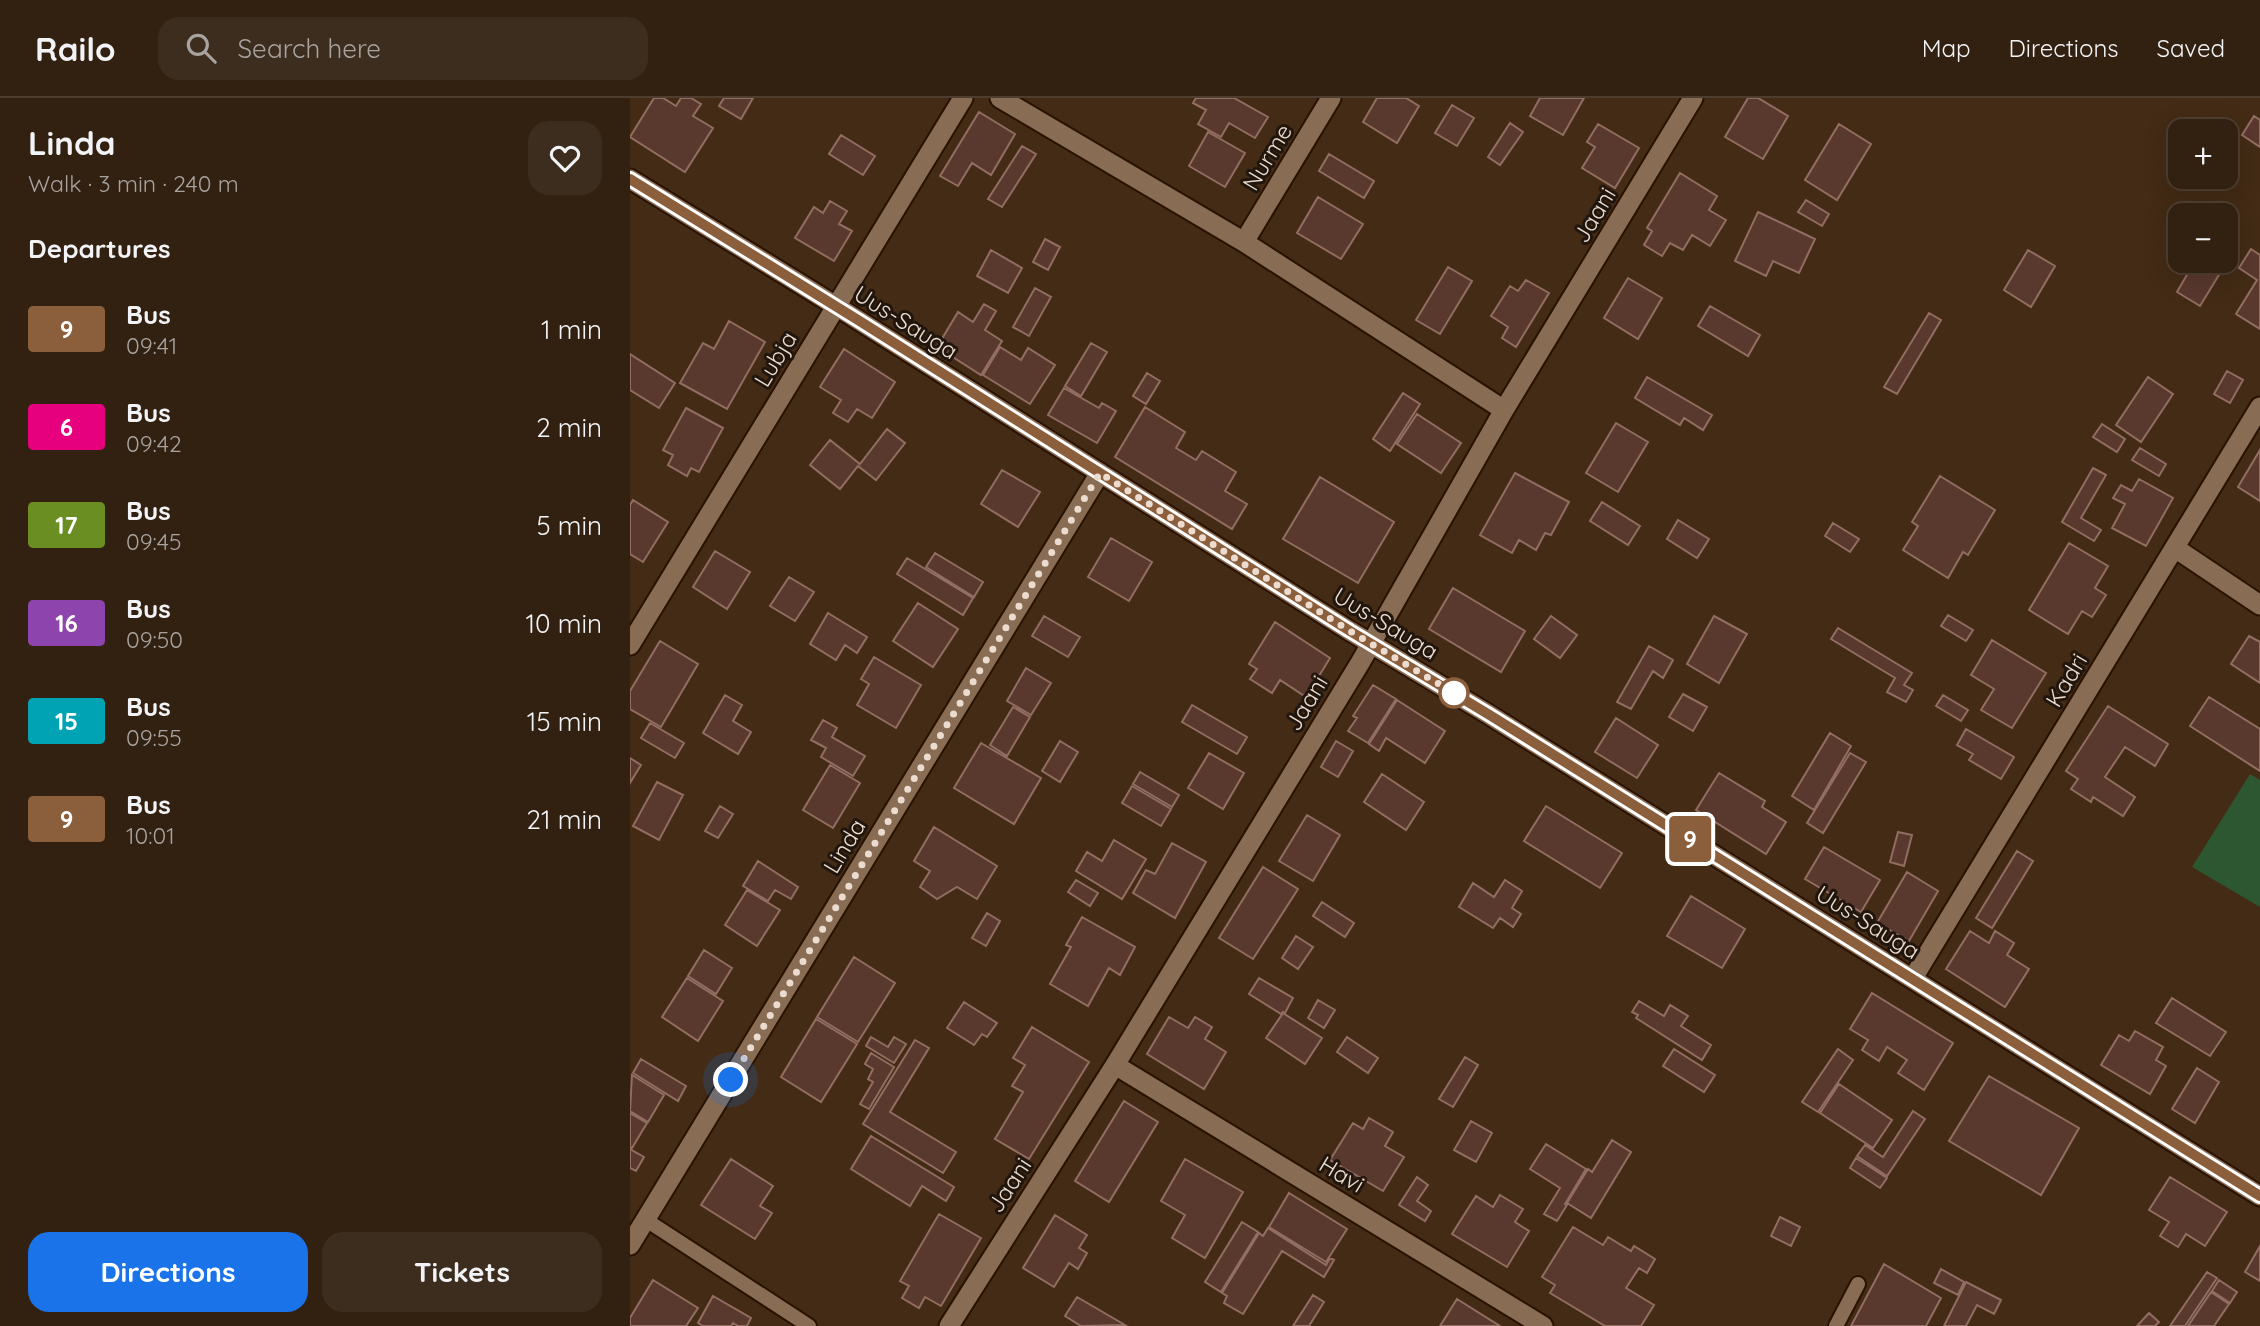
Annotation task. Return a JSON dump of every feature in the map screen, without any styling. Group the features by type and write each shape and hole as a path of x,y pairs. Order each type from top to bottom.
{"street":[{"name":"Lubja","path":"630,645 963,98"},
{"path":"1000,98 1244,242 1504,411"},
{"name":"Nurme","path":"1244,242 1331,98"},
{"name":"Jaani","path":"949,1326 1115,1065 1371,643 1504,411 1693,98"},
{"name":"Uus-Sauga","path":"630,179 2260,1196"},
{"name":"Kadri","path":"1913,978 2260,407"},
{"name":"Linda","path":"630,1245 1100,473"},
{"path":"2175,548 2260,605"},
{"name":"Havi","path":"1115,1065 1543,1326"}],"lane":[{"path":"646,1220 809,1326"},
{"path":"1836,1326 1858,1284"}],"green space":[{"path":"2250,774 2260,780 2260,907 2192,867"}],"building":[{"path":"654,98 663,98 676,106 681,98 691,98 701,104 693,116 713,128 685,172 630,137"},
{"path":"724,98 753,98 741,119 719,106"},
{"path":"1196,98 1234,98 1268,117 1255,138 1229,123 1221,137 1198,124 1206,110 1193,103"},
{"path":"1377,98 1406,98 1419,106 1397,143 1363,122"},
{"path":"1540,98 1584,98 1563,135 1530,116"},
{"path":"1748,98 1758,98 1788,116 1763,159 1725,137"},
{"path":"1452,105 1474,118 1457,146 1435,133"},
{"path":"979,112 1015,134 991,175 972,163 958,186 940,176"},
{"path":"2254,116 2260,120 2260,147 2242,135"},
{"path":"1510,123 1523,132 1500,165 1488,157"},
{"path":"1598,124 1639,148 1615,188 1582,168 1595,147 1587,142"},
{"path":"1839,124 1871,144 1837,200 1805,180"},
{"path":"1208,132 1245,153 1225,187 1189,166"},
{"path":"841,135 875,156 863,175 829,154"},
{"path":"1022,146 1036,154 1002,207 988,199"},
{"path":"1329,154 1374,181 1364,198 1319,171"},
{"path":"1680,173 1717,196 1709,210 1726,220 1710,246 1692,235 1683,250 1670,243 1662,256 1644,245 1652,231 1647,228"},
{"path":"1318,197 1363,224 1341,259 1297,233"},
{"path":"1806,200 1829,214 1822,226 1798,212"},
{"path":"830,201 847,211 839,224 852,231 834,261 795,238 814,207 823,213"},
{"path":"1758,212 1815,239 1799,273 1773,261 1766,276 1735,261"},
{"path":"1045,239 1060,247 1048,270 1033,262"},
{"path":"2251,249 2260,255 2260,329 2236,314 2257,280 2239,268"},
{"path":"991,250 1022,268 1008,293 977,276"},
{"path":"2028,250 2055,266 2031,307 2004,290"},
{"path":"1448,267 1472,281 1440,334 1416,320"},
{"path":"2188,273 2220,273 2200,306 2177,292"},
{"path":"1628,278 1662,298 1638,339 1604,318"},
{"path":"1526,280 1549,293 1516,347 1502,338 1508,327 1491,316 1510,286 1518,291"},
{"path":"1035,288 1051,297 1029,336 1013,327"},
{"path":"984,304 996,311 985,330 1002,341 981,375 937,347 958,312 973,322"},
{"path":"1710,306 1760,335 1748,356 1698,326"},
{"path":"1929,313 1941,320 1897,394 1884,387"},
{"path":"729,321 765,342 727,409 680,383 703,343 714,349"},
{"path":"1091,343 1107,352 1081,396 1065,386"},
{"path":"1000,347 1021,360 1028,348 1055,365 1030,404 983,375"},
{"path":"844,349 895,382 872,418 857,409 848,422 833,413 841,400 820,387"},
{"path":"630,354 675,383 659,408 630,390"},
{"path":"2227,371 2243,380 2230,403 2214,394"},
{"path":"1147,373 1160,381 1146,404 1133,396"},
{"path":"1647,377 1712,415 1703,430 1684,418 1680,425 1635,398"},
{"path":"2148,377 2173,394 2141,442 2116,425"},
{"path":"1064,388 1099,408 1102,403 1116,411 1097,443 1048,415"},
{"path":"1403,393 1420,404 1390,451 1373,439"},
{"path":"1145,407 1185,432 1176,448 1196,460 1202,451 1236,472 1225,491 1247,504 1232,529 1115,457"},
{"path":"686,408 723,428 699,472 691,468 687,476 668,465 673,455 663,450"},
{"path":"1417,414 1461,443 1441,473 1397,444"},
{"path":"1616,423 1648,442 1618,492 1586,473"},
{"path":"2102,424 2125,439 2117,452 2093,437"},
{"path":"887,429 905,443 876,480 858,466 840,489 810,465 830,440 860,464"},
{"path":"2140,448 2166,464 2159,476 2132,460"},
{"path":"2260,450 2260,501 2238,487"},
{"path":"2093,468 2106,475 2081,518 2101,530 2094,541 2062,522"},
{"path":"1002,470 1040,492 1018,527 981,504"},
{"path":"1515,473 1569,502 1551,535 1545,533 1536,550 1519,540 1512,553 1480,535"},
{"path":"1940,476 1995,510 1968,555 1963,552 1948,578 1903,550 1918,526 1912,522"},
{"path":"1320,477 1394,522 1358,583 1283,539"},
{"path":"2139,479 2173,498 2146,546 2112,528 2125,504 2113,498 2121,485 2132,491"},
{"path":"633,500 668,522 643,562 630,554 630,505"},
{"path":"1602,502 1640,526 1628,545 1590,521"},
{"path":"1678,520 1709,539 1697,558 1667,539"},
{"path":"1833,523 1859,539 1850,552 1825,536"},
{"path":"1111,538 1152,562 1129,601 1088,577"},
{"path":"2069,543 2108,566 2095,588 2106,595 2092,617 2082,611 2068,634 2029,610"},
{"path":"715,551 750,572 727,609 693,587"},
{"path":"935,553 983,582 974,597 926,567"},
{"path":"907,558 973,598 963,615 897,574"},
{"path":"789,577 814,592 795,621 770,606"},
{"path":"1453,588 1525,631 1501,672 1429,629"},
{"path":"918,603 958,629 933,667 893,641"},
{"path":"828,613 867,637 857,653 845,645 836,660 810,644"},
{"path":"1948,615 1973,630 1966,641 1941,626"},
{"path":"1044,616 1080,637 1068,657 1032,636"},
{"path":"1551,616 1577,635 1560,658 1534,639"},
{"path":"1714,616 1747,634 1719,683 1687,664"},
{"path":"1275,622 1330,658 1306,697 1280,680 1272,693 1250,679 1257,669 1249,664"},
{"path":"1838,628 1912,673 1904,685 1913,690 1906,702 1887,692 1895,678 1831,639"},
{"path":"2249,636 2260,642 2260,683 2231,664"},
{"path":"1992,640 2046,673 2012,728 1981,710 1994,689 1971,675"},
{"path":"660,641 698,664 661,727 630,709 630,691"},
{"path":"1649,646 1673,660 1663,678 1653,671 1631,709 1617,702"},
{"path":"874,657 921,685 896,728 857,705 869,684 861,679"},
{"path":"1026,668 1051,683 1031,715 1007,701"},
{"path":"1373,685 1396,699 1368,743 1348,731 1357,718 1353,716"},
{"path":"1683,694 1707,707 1693,731 1669,717"},
{"path":"725,695 742,705 733,721 751,732 738,754 703,733"},
{"path":"1943,695 1968,710 1961,721 1936,706"},
{"path":"2209,697 2260,729 2260,771 2190,726"},
{"path":"1397,700 1445,731 1425,763 1386,738 1379,751 1369,744"},
{"path":"1192,705 1247,737 1237,754 1182,722"},
{"path":"2108,706 2168,744 2155,766 2125,747 2105,777 2135,797 2123,816 2093,797 2091,802 2071,789 2078,779 2066,771"},
{"path":"1013,707 1030,717 1007,756 990,745"},
{"path":"1616,718 1658,745 1637,778 1595,752"},
{"path":"823,720 837,728 832,737 865,756 853,776 821,757 826,748 811,740"},
{"path":"650,723 684,743 675,758 641,738"},
{"path":"1966,729 2014,757 2001,779 1969,760 1973,754 1957,745"},
{"path":"1830,733 1851,746 1814,810 1792,796"},
{"path":"1060,741 1078,752 1060,782 1042,771"},
{"path":"1336,741 1353,751 1338,777 1321,767"},
{"path":"981,743 1041,778 1014,824 954,788"},
{"path":"1209,753 1244,773 1223,809 1188,788"},
{"path":"1850,753 1866,762 1823,833 1807,823"},
{"path":"630,758 641,765 630,783"},
{"path":"830,765 860,783 833,828 803,810"},
{"path":"1140,772 1179,795 1172,807 1133,784"},
{"path":"1719,773 1765,801 1762,807 1786,822 1766,854 1696,810"},
{"path":"1382,774 1424,802 1406,830 1364,802"},
{"path":"657,782 683,795 659,840 633,826"},
{"path":"1132,786 1171,809 1161,826 1122,803"},
{"path":"720,806 733,814 718,838 705,831"},
{"path":"1546,806 1622,853 1600,888 1524,841"},
{"path":"1307,815 1340,835 1313,881 1279,861"},
{"path":"934,827 997,866 977,899 957,887 937,899 920,887 930,871 914,861"},
{"path":"1898,832 1912,835 1904,866 1890,862"},
{"path":"1114,840 1146,859 1122,899 1076,871 1087,852 1102,861"},
{"path":"1172,843 1206,862 1175,918 1133,893 1146,870 1155,874"},
{"path":"1824,847 1880,880 1861,912 1805,879"},
{"path":"2017,851 2033,861 1992,928 1976,918"},
{"path":"758,861 798,887 791,899 775,890 768,901 743,886"},
{"path":"1263,867 1298,889 1253,959 1219,938"},
{"path":"1907,872 1938,891 1909,941 1877,923"},
{"path":"1076,880 1098,893 1090,906 1068,892"},
{"path":"1505,880 1522,891 1512,908 1521,914 1513,927 1500,918 1493,928 1459,907 1473,883 1494,897"},
{"path":"747,890 780,910 757,946 725,925"},
{"path":"1691,896 1745,929 1722,968 1667,936"},
{"path":"1322,902 1354,923 1345,937 1313,916"},
{"path":"987,913 1000,921 986,946 972,938"},
{"path":"1082,917 1135,947 1120,975 1109,968 1088,1006 1050,984 1071,947 1066,945"},
{"path":"1970,931 1989,943 1995,931 2014,943 2007,955 2029,969 2005,1007 1946,969"},
{"path":"1296,936 1313,947 1298,969 1282,958"},
{"path":"704,950 732,968 716,994 688,976"},
{"path":"854,957 895,983 858,1042 817,1017"},
{"path":"687,978 723,1001 698,1041 662,1017"},
{"path":"1259,978 1293,998 1285,1013 1281,1014 1249,994"},
{"path":"1872,993 1953,1043 1924,1090 1898,1073 1907,1060 1887,1047 1879,1061 1862,1050 1868,1040 1850,1029"},
{"path":"2172,998 2226,1032 2210,1056 2156,1023"},
{"path":"1318,1000 1335,1010 1324,1028 1308,1018"},
{"path":"1639,1001 1664,1016 1670,1005 1688,1016 1681,1026 1711,1045 1702,1060 1636,1018 1638,1015 1632,1012"},
{"path":"964,1002 997,1023 987,1037 982,1034 974,1045 947,1028"},
{"path":"1283,1013 1322,1038 1305,1064 1266,1038"},
{"path":"1169,1017 1188,1028 1195,1017 1212,1027 1205,1039 1226,1052 1204,1089 1147,1054"},
{"path":"816,1019 857,1044 821,1102 781,1077"},
{"path":"1032,1027 1089,1062 1029,1159 995,1139 1023,1092 1012,1086 1025,1065 1013,1058"},
{"path":"2135,1031 2163,1047 2156,1060 2166,1066 2150,1094 2101,1065 2119,1035 2129,1041"},
{"path":"871,1037 888,1047 894,1037 906,1044 894,1063 866,1046"},
{"path":"1347,1037 1378,1058 1368,1073 1337,1052"},
{"path":"915,1040 929,1048 890,1112 956,1152 943,1173 863,1124"},
{"path":"1674,1049 1715,1075 1704,1092 1663,1066"},
{"path":"1838,1049 1853,1060 1818,1112 1802,1102"},
{"path":"871,1053 894,1067 869,1109 860,1104 873,1082 868,1079 873,1069 865,1064"},
{"path":"1465,1057 1478,1065 1453,1107 1439,1099"},
{"path":"641,1059 686,1086 678,1101 633,1073"},
{"path":"2197,1068 2219,1082 2195,1123 2172,1109"},
{"path":"632,1075 664,1095 648,1122 630,1111"},
{"path":"1989,1076 2079,1128 2041,1195 1949,1141"},
{"path":"1839,1084 1892,1120 1873,1148 1820,1113"},
{"path":"1124,1101 1158,1122 1109,1202 1075,1181"},
{"path":"1913,1111 1925,1119 1887,1176 1857,1156 1865,1145 1883,1157"},
{"path":"630,1113 647,1123 632,1148 630,1147"},
{"path":"1369,1118 1393,1132 1385,1146 1404,1157 1383,1191 1330,1160 1353,1123 1363,1129"},
{"path":"1471,1121 1492,1133 1476,1162 1454,1150"},
{"path":"871,1136 954,1187 946,1201 922,1186 910,1206 851,1169"},
{"path":"1612,1140 1631,1152 1591,1218 1567,1203 1588,1169 1592,1172"},
{"path":"1546,1144 1586,1169 1557,1221 1544,1214 1560,1188 1530,1169"},
{"path":"630,1149 644,1157 636,1171 630,1168"},
{"path":"1856,1158 1887,1178 1880,1188 1850,1168"},
{"path":"731,1159 773,1186 760,1206 772,1213 755,1239 701,1205"},
{"path":"1185,1159 1243,1192 1205,1258 1172,1238 1185,1215 1161,1201"},
{"path":"1417,1177 1428,1185 1417,1201 1431,1211 1425,1221 1399,1205"},
{"path":"2170,1177 2227,1212 2205,1246 2186,1234 2178,1247 2160,1236 2169,1222 2149,1210"},
{"path":"1289,1193 1347,1229 1326,1262 1269,1227"},
{"path":"1500,1195 1523,1209 1515,1222 1529,1231 1507,1267 1452,1234 1476,1196 1493,1207"},
{"path":"939,1214 981,1238 941,1306 925,1297 919,1308 902,1298 909,1286 900,1281"},
{"path":"1055,1215 1087,1235 1079,1248 1087,1253 1078,1269 1069,1263 1054,1287 1023,1268"},
{"path":"1780,1217 1800,1227 1791,1246 1771,1236"},
{"path":"1242,1222 1258,1232 1221,1292 1205,1282"},
{"path":"1573,1227 1603,1245 1608,1237 1631,1251 1634,1246 1655,1259 1647,1273 1639,1268 1626,1288 1654,1305 1641,1326 1605,1326 1550,1293 1555,1285 1542,1277"},
{"path":"1268,1228 1326,1265 1330,1258 1334,1260 1324,1277 1282,1251 1243,1314 1224,1303 1227,1296 1222,1293 1259,1233 1263,1236"},
{"path":"2260,1246 2260,1281 2245,1272"},
{"path":"1884,1264 1941,1298 1926,1326 1851,1326"},
{"path":"1941,1269 1964,1282 1958,1295 1934,1283"},
{"path":"2207,1272 2217,1278 2185,1326 2170,1326"},
{"path":"653,1280 698,1308 686,1326 630,1326 630,1318"},
{"path":"2219,1280 2237,1292 2230,1303 2212,1291"},
{"path":"1966,1282 2001,1300 1994,1314 1977,1305 1966,1326 1944,1326"},
{"path":"2211,1292 2229,1304 2214,1326 2188,1326"},
{"path":"1313,1295 1324,1302 1309,1326 1293,1326"},
{"path":"713,1296 751,1318 747,1326 733,1323 731,1326 703,1326 698,1323"},
{"path":"1077,1297 1125,1325 1081,1326 1065,1316"},
{"path":"1457,1299 1500,1326 1440,1326"},
{"path":"2149,1313 2159,1322 2155,1326 2137,1326"}],"bus line":[{"name":"9","path":"630,179 1350,631 1488,714 2260,1196"}],"route":[{"path":"731,1080 1100,473 1350,631 1454,693"}]}
